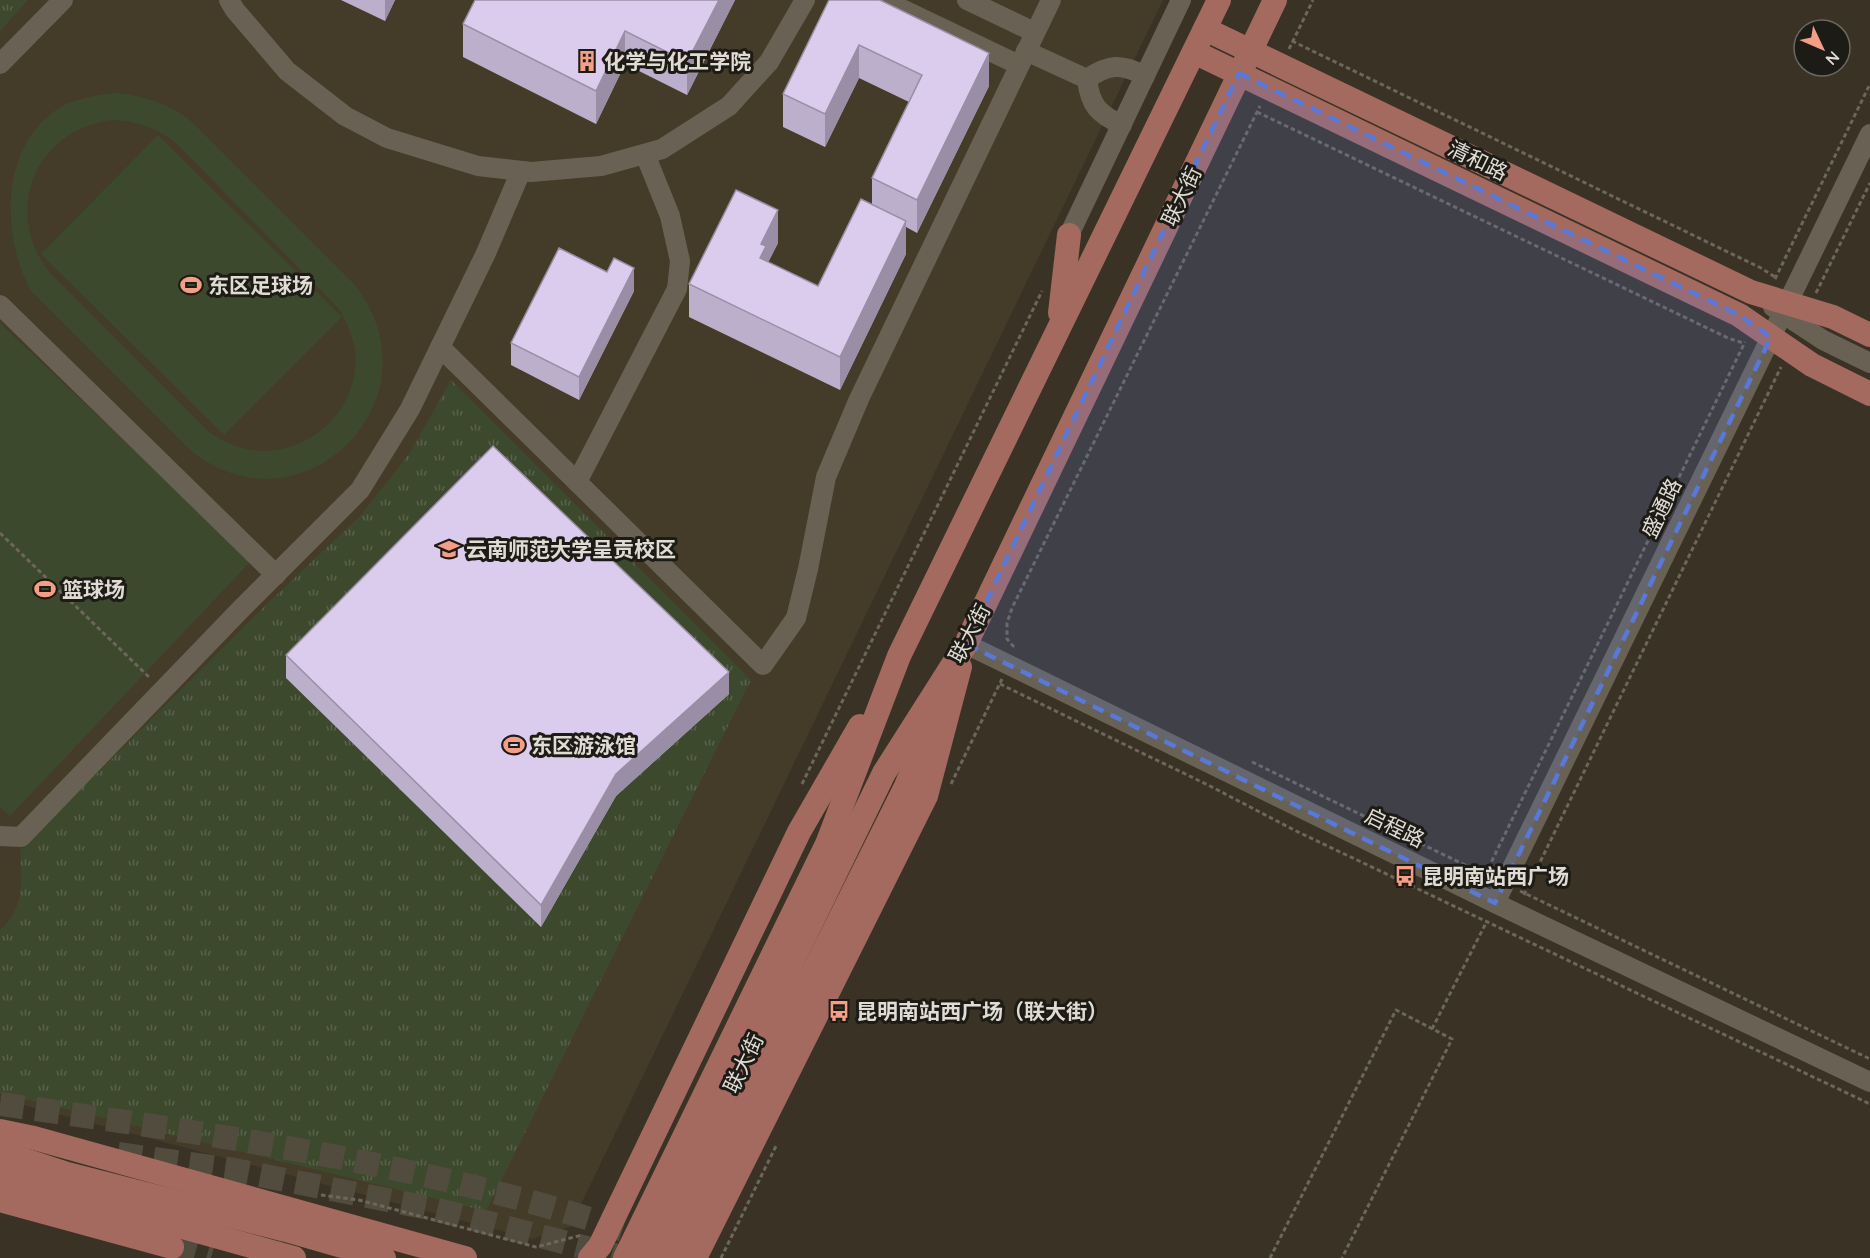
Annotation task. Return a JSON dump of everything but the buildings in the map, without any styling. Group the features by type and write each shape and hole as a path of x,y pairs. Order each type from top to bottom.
{"main road":[{"name":"联大街","path":"625,1258 827,844 899,656 1219,0"},
{"name":"联大街","path":"648,1258 885,773 966,644 1275,0"},
{"name":"清和路","path":"1205,29 1281,65 1770,318 1812,365 1870,394"},
{"name":"清和路","path":"1194,52 1770,318 1833,317 1870,335"},
{"path":"1057,333 1068,235"},
{"path":"671,1258 906,786 966,644"},
{"path":"695,1258 926,796 966,644"},
{"path":"590,1258 600,1246 799,832 899,656"},
{"path":"0,1131 34,1138 465,1258"},
{"path":"0,1152 67,1174 286,1230 384,1258"},
{"path":"0,1176 294,1258"},
{"path":"0,1200 172,1246"}],"street":[{"path":"0,64 63,0"},
{"path":"229,0 287,71 345,116 387,138 478,166 531,172 601,166 662,149 729,106 769,62 805,0"},
{"path":"883,0 1022,58 1087,79"},
{"path":"967,0 1034,32"},
{"path":"440,347 763,665 796,618 826,477 855,409 1051,0"},
{"path":"1068,235 1181,0"},
{"path":"1087,79 1100,70 1115,66 1131,68 1145,76"},
{"path":"1087,79 1089,94 1096,108 1107,119 1122,125"},
{"name":"盛通路","path":"1495,903 1770,318 1870,134"},
{"path":"577,482 677,289 680,261 670,216 645,154"},
{"path":"0,836 21,837 360,490 410,409 486,253 521,171"},
{"path":"0,305 276,575"},
{"name":"清和路","path":"1770,318 1870,363"},
{"name":"启程路","path":"966,644 1515,913 1870,1082"}],"path":[{"path":"1281,65 1312,0"},
{"path":"1292,41 1750,263 1770,318"},
{"path":"1506,932 1870,84"},
{"path":"948,790 1016,648 1007,639 1007,623 1012,608 1270,87"},
{"path":"1257,112 1728,338 1770,318"},
{"path":"1467,913 1770,318 1870,183"},
{"path":"797,794 1042,289"},
{"path":"0,533 163,690"},
{"path":"1000,684 1210,786 1296,831 1870,1104"},
{"path":"1251,762 1870,1059"},
{"path":"1432,1029 1495,903"},
{"path":"1270,1258 1396,1011 1452,1039 1342,1258"},
{"path":"721,1258 778,1141"},
{"path":"312,1194 359,1200 536,1248 583,1234"}],"highlighted area":[{"path":"1239,73 1739,315 1771,337 1495,903 966,644"}],"shaded area":[{"name":"云南师范大学呈贡校区","path":"0,0 1163,0 570,1227 532,1239 0,1099"}],"green space":[{"path":"0,0 28,0 0,31"},
{"path":"118,93 157,102 184,115 192,122 354,284 378,328 382,371 371,411 348,444 315,468 275,478 233,474 190,450 30,290 20,267 11,215 12,189 17,164 27,141 43,121 64,105 84,98","holes":["115,120 154,129 175,142 339,309 353,340 355,373 340,410 311,438 293,446 273,450 252,450 229,444 209,432 52,275 36,251 29,226 28,201 34,178 46,156 64,139 87,126"]},
{"name":"东区足球场","path":"158,135 342,317 224,435 41,254"},
{"path":"0,323 251,561 10,816 0,807"},
{"path":"451,380 751,680 486,1211 0,1093 0,930 18,903 21,883 20,850 266,605 360,516 409,454"}],"tunnel":[{"path":"0,1104 249,1141 414,1173 496,1192 656,1241"},
{"path":"118,1154 234,1170 434,1209 626,1258"},
{"path":"172,1247 211,1258"}],"place":[{"name":"化学与化工学院","path":"587,61"},
{"name":"东区足球场","path":"191,285"},
{"name":"云南师范大学呈贡校区","path":"449,549"},
{"name":"篮球场","path":"45,589"},
{"name":"东区游泳馆","path":"514,745"},
{"name":"昆明南站西广场","path":"1405,876"},
{"name":"昆明南站西广场（联大街）","path":"839,1011"}]}
